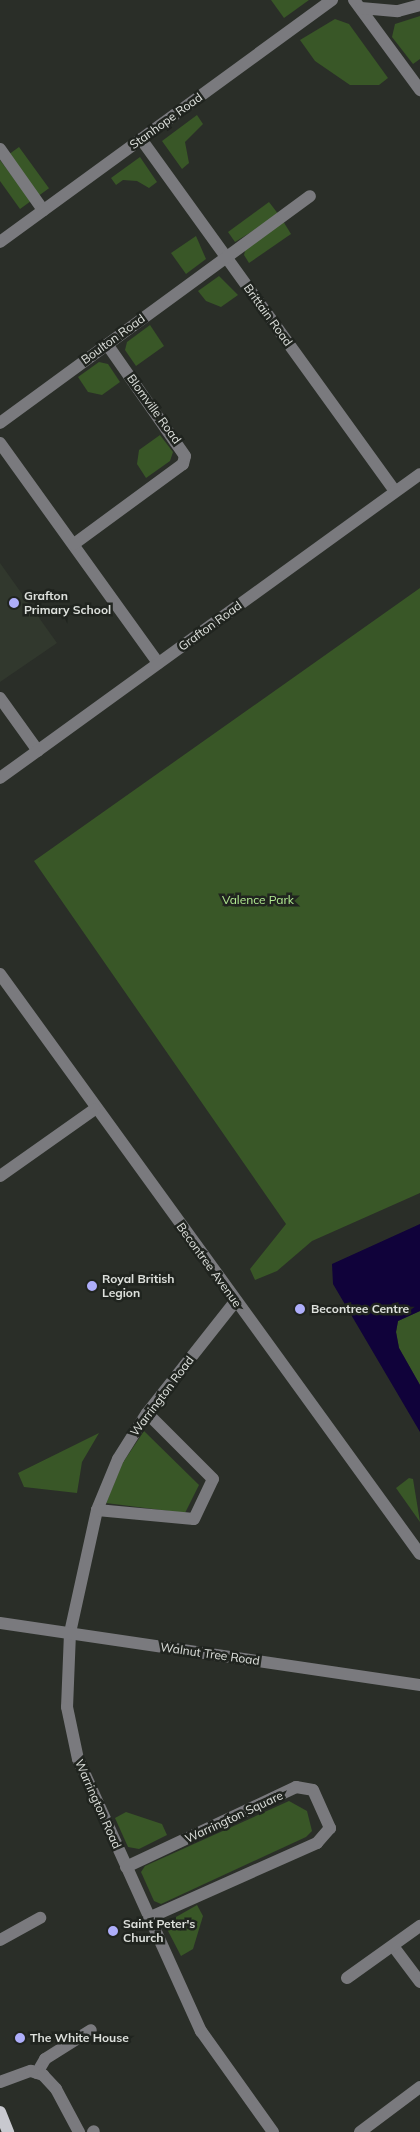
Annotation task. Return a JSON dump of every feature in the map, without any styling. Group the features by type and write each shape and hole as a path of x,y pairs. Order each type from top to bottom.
{"main road":[{"path":"0,2112 8,2132"}],"street":[{"name":"Stanhope Road","path":"0,242 332,0"},
{"path":"358,4 398,11 420,5"},
{"path":"358,4 420,90"},
{"name":"Brittain Road","path":"141,139 395,491"},
{"path":"0,149 43,210"},
{"name":"Boulton Road","path":"0,423 310,196"},
{"name":"Blomville Road","path":"74,544 184,464 181,447 107,344"},
{"path":"0,443 158,663"},
{"name":"Grafton Road","path":"0,778 420,474"},
{"path":"0,698 38,751"},
{"name":"Becontree Avenue","path":"0,974 234,1303 271,1346 420,1554"},
{"path":"0,1176 95,1109"},
{"name":"Warrington Road","path":"234,1303 147,1413 118,1459 97,1510 70,1633 67,1707 78,1759 201,2031 273,2132"},
{"path":"97,1510 194,1519 213,1479 147,1413"},
{"name":"Walnut Tree Road","path":"0,1623 420,1685"},
{"name":"Warrington Square","path":"126,1867 296,1788 313,1790 330,1828 317,1843 151,1917"},
{"path":"0,1940 40,1918"},
{"path":"347,1978 420,1926"},
{"path":"394,1946 420,1982"},
{"path":"0,2082 37,2073 45,2058 91,2030"},
{"path":"37,2073 56,2089 79,2132"},
{"path":"360,2132 420,2087"}],"shaded area":[{"name":"Grafton Primary School","path":"0,563 57,643 0,682"},
{"path":"420,1224 420,1311 398,1321 396,1332 399,1348 420,1385 420,1432 333,1284 332,1264"}],"green space":[{"path":"271,0 309,0 284,18"},
{"path":"420,16 420,59 413,64 392,37 395,24"},
{"path":"335,19 349,24 388,78 379,85 350,85 315,61 300,40"},
{"path":"197,115 203,124 185,142 189,163 182,169 162,141"},
{"path":"19,147 49,188 38,196 8,155"},
{"path":"140,157 157,182 149,188 137,181 123,180 116,185 111,178"},
{"path":"0,160 31,201 20,209 0,181"},
{"path":"269,202 279,215 235,242 228,232"},
{"path":"283,221 291,234 249,263 244,255 246,247"},
{"path":"196,236 206,259 186,274 171,253"},
{"path":"219,276 238,295 221,307 206,301 198,291"},
{"path":"150,325 164,346 136,366 125,350 127,342"},
{"path":"99,362 108,364 120,382 102,395 88,392 78,377"},
{"path":"160,435 173,452 170,461 146,478 137,464 139,450"},
{"name":"Valence Park","path":"420,588 420,1193 312,1241 277,1271 255,1280 250,1269 286,1224 34,861"},
{"path":"420,1311 420,1385 399,1348 396,1332 398,1321"},
{"path":"144,1431 199,1485 185,1513 106,1503 122,1464"},
{"path":"99,1433 82,1462 77,1493 24,1487 18,1473"},
{"path":"409,1478 413,1479 420,1522 396,1488"},
{"path":"289,1801 307,1811 312,1831 306,1837 161,1904 154,1901 141,1872 145,1866"},
{"path":"126,1812 162,1824 167,1835 139,1849 128,1847 115,1818"},
{"path":"197,1905 203,1916 193,1949 181,1956 167,1929 169,1921"}],"place":[{"name":"Grafton Primary School","path":"14,603"},
{"name":"Royal British Legion","path":"92,1286"},
{"name":"Becontree Centre","path":"300,1309"},
{"name":"Saint Peter's Church","path":"113,1931"},
{"name":"The White House","path":"20,2038"}]}
